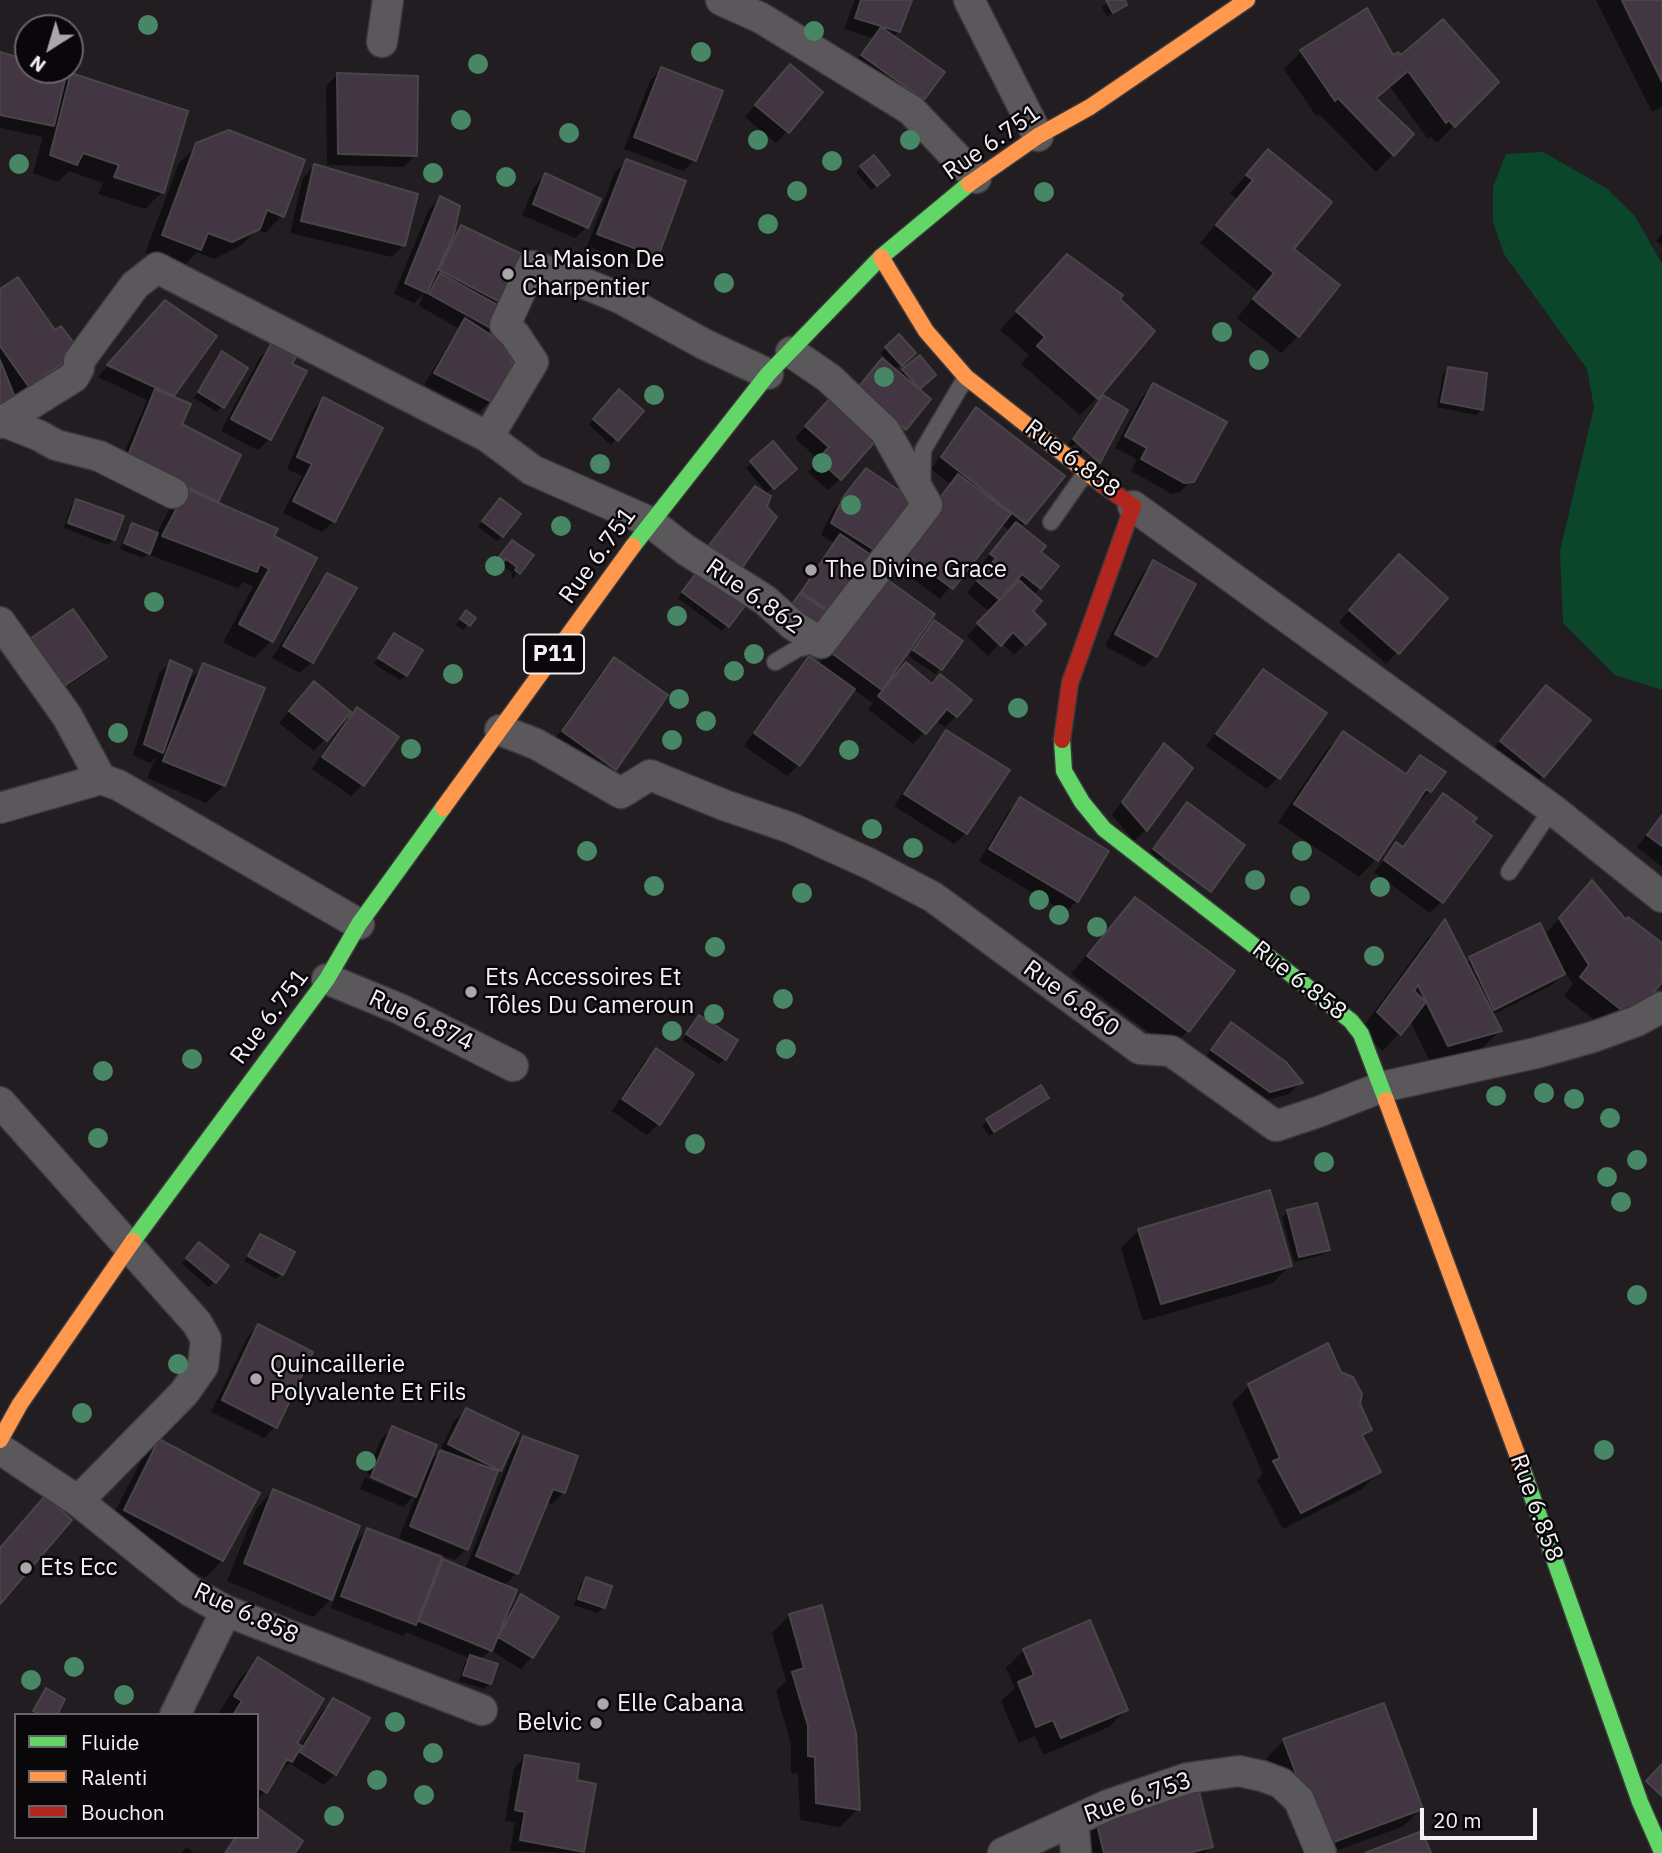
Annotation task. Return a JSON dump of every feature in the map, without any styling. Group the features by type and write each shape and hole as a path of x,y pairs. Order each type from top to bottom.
{"main road":[{"name":"Rue 6.751","path":"0,1440 10,1398 129,1246 327,979 359,924 650,522 768,374 881,257 976,178 1038,136 1090,107 1247,0"},
{"name":"Rue 6.858","path":"881,257 926,331 966,377 1133,506 1070,683 1061,751 1064,771 1082,802 1104,829 1351,1021 1361,1034 1382,1087 1392,1124 1538,1511 1640,1802 1662,1852"}],"street":[{"path":"382,42 388,0"},
{"path":"721,0 761,18 911,110 976,178"},
{"path":"968,0 1038,136"},
{"path":"488,437 533,362 505,325 532,266 620,298 704,344 768,374"},
{"name":"Rue 6.862","path":"2,423 74,377 79,361 135,285 157,268 488,437 532,470 650,522 686,550 765,600 793,625 821,643 927,505"},
{"path":"791,352 829,378 884,430 927,505"},
{"path":"2,423 40,436 56,445 99,456 173,493"},
{"path":"1133,506 1552,809 1662,897"},
{"path":"0,622 67,716 101,779"},
{"name":"Rue 6.860","path":"500,730 536,744 621,793 650,775 791,828 870,864 933,897 1140,1049 1171,1051 1276,1126 1382,1087 1593,1037 1637,1021 1662,1007"},
{"path":"0,808 101,779 118,785 359,924"},
{"name":"Rue 6.874","path":"327,979 400,1009 513,1066"},
{"path":"0,1102 197,1323 206,1339 203,1366 184,1393 78,1501"},
{"name":"Rue 6.858","path":"0,1449 78,1501 190,1591 226,1611 482,1710"},
{"path":"176,1713 226,1611"},
{"name":"Rue 6.753","path":"1003,1853 1108,1805 1188,1777 1239,1771 1281,1783 1299,1800 1321,1853"},
{"path":"1073,1821 1076,1853"}],"lane":[{"path":"927,505 921,471 923,450 966,377"},
{"path":"1051,522 1086,472"},
{"path":"775,662 797,649 821,643"},
{"path":"1509,872 1552,809"}],"green space":[{"path":"1543,152 1606,188 1635,216 1662,264 1662,690 1615,675 1563,623 1560,551 1594,407 1587,369 1504,254 1493,222 1493,187 1506,154"}],"building":[{"path":"861,0 912,0 900,32 855,18"},
{"path":"1106,0 1125,0 1127,5 1113,13"},
{"path":"1622,0 1662,0 1662,81"},
{"path":"1367,8 1393,55 1398,52 1401,55 1443,19 1499,82 1455,127 1449,120 1446,123 1408,71 1376,98 1414,134 1394,156 1338,98 1335,101 1300,50"},
{"path":"881,27 945,72 924,100 861,55"},
{"path":"0,52 14,56 14,84 64,84 54,126 0,115"},
{"path":"790,64 823,92 789,133 755,105"},
{"path":"661,67 723,91 696,161 634,137"},
{"path":"337,73 418,76 417,156 338,154"},
{"path":"84,77 188,111 164,193 114,177 119,165 83,153 77,165 50,155 68,84 84,84"},
{"path":"229,130 305,160 284,217 267,210 260,229 232,242 208,233 201,250 162,235 196,143"},
{"path":"1268,149 1332,202 1294,249 1340,285 1299,337 1253,299 1274,273 1216,225 1253,180 1246,175"},
{"path":"874,155 890,175 877,186 860,166"},
{"path":"626,159 686,181 658,257 597,234"},
{"path":"314,164 418,194 405,246 301,221"},
{"path":"545,173 601,199 588,228 533,204"},
{"path":"440,196 460,206 454,234 427,293 405,283"},
{"path":"461,225 530,258 506,305 439,270"},
{"path":"1067,254 1123,295 1120,299 1155,331 1098,399 1037,346 1045,337 1016,311"},
{"path":"440,273 505,309 494,330 429,294"},
{"path":"18,277 55,330 61,326 80,351 29,387 0,346 0,289"},
{"path":"165,300 217,336 174,396 107,365"},
{"path":"465,318 503,343 513,364 492,402 434,373"},
{"path":"899,334 916,353 902,366 885,347"},
{"path":"271,344 296,357 292,364 307,371 271,440 231,419"},
{"path":"222,351 248,368 224,408 198,392"},
{"path":"920,355 936,375 920,389 902,369"},
{"path":"882,358 931,399 906,430 857,389"},
{"path":"0,360 19,407 0,414"},
{"path":"1448,367 1487,373 1483,410 1441,402"},
{"path":"1153,383 1227,422 1194,482 1184,483 1141,459 1147,448 1125,436"},
{"path":"155,389 191,404 182,424 241,455 218,502 127,458"},
{"path":"619,389 644,411 618,441 593,419"},
{"path":"833,395 879,437 841,480 818,459 829,447 805,426"},
{"path":"1103,395 1128,410 1100,463 1073,439"},
{"path":"323,397 383,428 335,522 293,501 312,464 297,457"},
{"path":"976,407 1065,476 1026,524 941,457"},
{"path":"773,441 797,469 774,489 750,461"},
{"path":"866,468 922,506 881,554 831,523 844,496"},
{"path":"958,474 1011,514 953,589 900,550"},
{"path":"755,486 771,496 767,507 777,517 742,568 709,545"},
{"path":"187,489 278,529 274,536 317,558 273,642 239,624 269,569 260,564 257,572 162,536"},
{"path":"500,498 521,514 503,537 482,521"},
{"path":"76,499 124,516 115,540 68,523"},
{"path":"1016,522 1046,546 1041,552 1059,566 1041,589 1022,574 1000,600 977,581 996,558 990,554"},
{"path":"132,523 158,533 150,554 124,543"},
{"path":"840,534 874,557 836,615 801,592"},
{"path":"512,540 534,555 520,574 515,570 517,567 506,559 503,562 498,558"},
{"path":"1399,554 1448,598 1399,654 1349,610"},
{"path":"1153,560 1196,584 1157,657 1115,634"},
{"path":"700,568 747,603 729,627 682,592"},
{"path":"327,573 357,588 313,663 283,646"},
{"path":"882,576 935,614 882,690 829,651"},
{"path":"1019,580 1042,601 1033,611 1046,624 1026,645 1013,632 1001,646 977,623"},
{"path":"800,593 832,615 819,634 786,612"},
{"path":"73,609 107,657 57,691 24,643"},
{"path":"466,610 476,618 470,626 460,619"},
{"path":"934,620 963,641 942,670 913,650"},
{"path":"394,633 423,650 407,676 378,658"},
{"path":"809,656 855,689 800,766 754,733"},
{"path":"614,657 668,695 616,770 562,731"},
{"path":"170,660 192,670 163,753 144,744"},
{"path":"906,662 932,684 940,674 972,700 957,717 947,709 926,734 878,696"},
{"path":"203,663 265,688 225,786 163,761"},
{"path":"1263,669 1327,713 1280,779 1216,734"},
{"path":"314,681 351,712 327,741 289,711"},
{"path":"1546,685 1591,720 1544,777 1500,741"},
{"path":"357,707 399,737 364,786 322,757"},
{"path":"946,730 1010,770 967,834 904,794"},
{"path":"1343,731 1406,774 1420,755 1446,772 1431,792 1426,789 1378,861 1294,804"},
{"path":"1164,743 1193,768 1147,831 1122,802"},
{"path":"1443,793 1477,818 1473,822 1492,836 1443,903 1384,860 1396,842 1403,847"},
{"path":"1020,797 1109,851 1078,902 989,849"},
{"path":"1187,802 1245,845 1211,892 1153,849"},
{"path":"1662,815 1662,846 1647,835"},
{"path":"1592,880 1626,920 1628,917 1662,943 1662,982 1650,997 1655,1001 1624,1012 1580,977 1589,965 1559,918"},
{"path":"1135,897 1235,971 1189,1032 1087,956"},
{"path":"1445,919 1502,1031 1448,1046 1418,985 1414,991 1426,1002 1401,1035 1377,1012"},
{"path":"1540,923 1565,974 1494,1010 1469,957"},
{"path":"699,1015 738,1040 726,1060 686,1034"},
{"path":"1231,1022 1286,1062 1303,1083 1270,1092 1211,1050"},
{"path":"656,1048 694,1074 660,1125 622,1099"},
{"path":"1041,1085 1049,1098 994,1132 986,1119"},
{"path":"1270,1190 1292,1266 1161,1304 1138,1229"},
{"path":"1317,1203 1330,1250 1299,1257 1287,1210"},
{"path":"260,1234 295,1252 283,1275 248,1256"},
{"path":"199,1242 229,1266 216,1283 186,1258"},
{"path":"258,1324 313,1352 277,1428 222,1400"},
{"path":"1328,1343 1341,1372 1353,1377 1362,1394 1360,1404 1372,1430 1362,1435 1381,1472 1301,1513 1273,1461 1280,1458 1248,1384"},
{"path":"466,1408 519,1433 501,1471 448,1444"},
{"path":"392,1426 437,1445 416,1497 371,1477"},
{"path":"523,1436 578,1456 565,1493 553,1489 518,1574 476,1556"},
{"path":"159,1439 260,1493 223,1561 124,1510"},
{"path":"440,1450 498,1471 468,1550 410,1526"},
{"path":"273,1489 360,1526 332,1600 244,1563"},
{"path":"45,1496 72,1520 0,1604 0,1548"},
{"path":"367,1528 442,1557 416,1625 341,1596"},
{"path":"443,1559 517,1590 492,1651 419,1621"},
{"path":"586,1577 612,1586 605,1608 578,1599"},
{"path":"521,1594 559,1617 533,1658 498,1637"},
{"path":"822,1605 856,1733 860,1810 816,1803 815,1757 808,1756 808,1726 792,1672 804,1668 789,1614"},
{"path":"1090,1620 1128,1710 1061,1738 1053,1720 1036,1727 1018,1682 1034,1675 1023,1649"},
{"path":"470,1655 498,1664 491,1684 463,1675"},
{"path":"258,1657 324,1699 297,1743 302,1746 292,1762 287,1759 267,1793 259,1788 259,1713 234,1713 242,1701 234,1696"},
{"path":"46,1688 65,1699 58,1713 33,1711"},
{"path":"333,1698 370,1718 336,1775 300,1752"},
{"path":"1384,1703 1423,1809 1323,1846 1283,1739"},
{"path":"525,1755 579,1764 577,1780 596,1784 584,1852 520,1840 525,1812 515,1810"},
{"path":"1662,1764 1662,1796 1646,1781"},
{"path":"1199,1791 1213,1847 1189,1853 1104,1853 1095,1816"},
{"path":"259,1809 303,1841 295,1853 225,1853 235,1839 259,1839"},
{"path":"1422,1831 1431,1853 1365,1853"}],"traffic: fast":[{"path":"633,546 768,374 881,257 969,184"},
{"path":"1062,740 1064,771 1082,802 1104,829 1351,1021 1361,1034 1386,1100"},
{"path":"133,1241 327,979 359,924 443,808"},
{"path":"1521,1465 1640,1802 1662,1852"}],"traffic: slow":[{"path":"969,184 1038,136 1090,107 1247,0"},
{"path":"881,257 926,331 966,377 1103,485"},
{"path":"443,808 633,546"},
{"path":"1386,1100 1521,1465"},
{"path":"0,1440 20,1404 133,1241"}],"traffic: jam":[{"path":"1062,740 1070,683 1133,506 1103,485"}],"place":[{"name":"La Maison De Charpentier","path":"508,274"},
{"name":"The Divine Grace","path":"811,570"},
{"name":"Ets Accessoires Et Tôles Du Cameroun","path":"471,992"},
{"name":"Quincaillerie Polyvalente Et Fils","path":"256,1379"},
{"name":"Ets Ecc","path":"26,1568"},
{"name":"Elle Cabana","path":"603,1704"},
{"name":"Belvic","path":"596,1723"}]}
